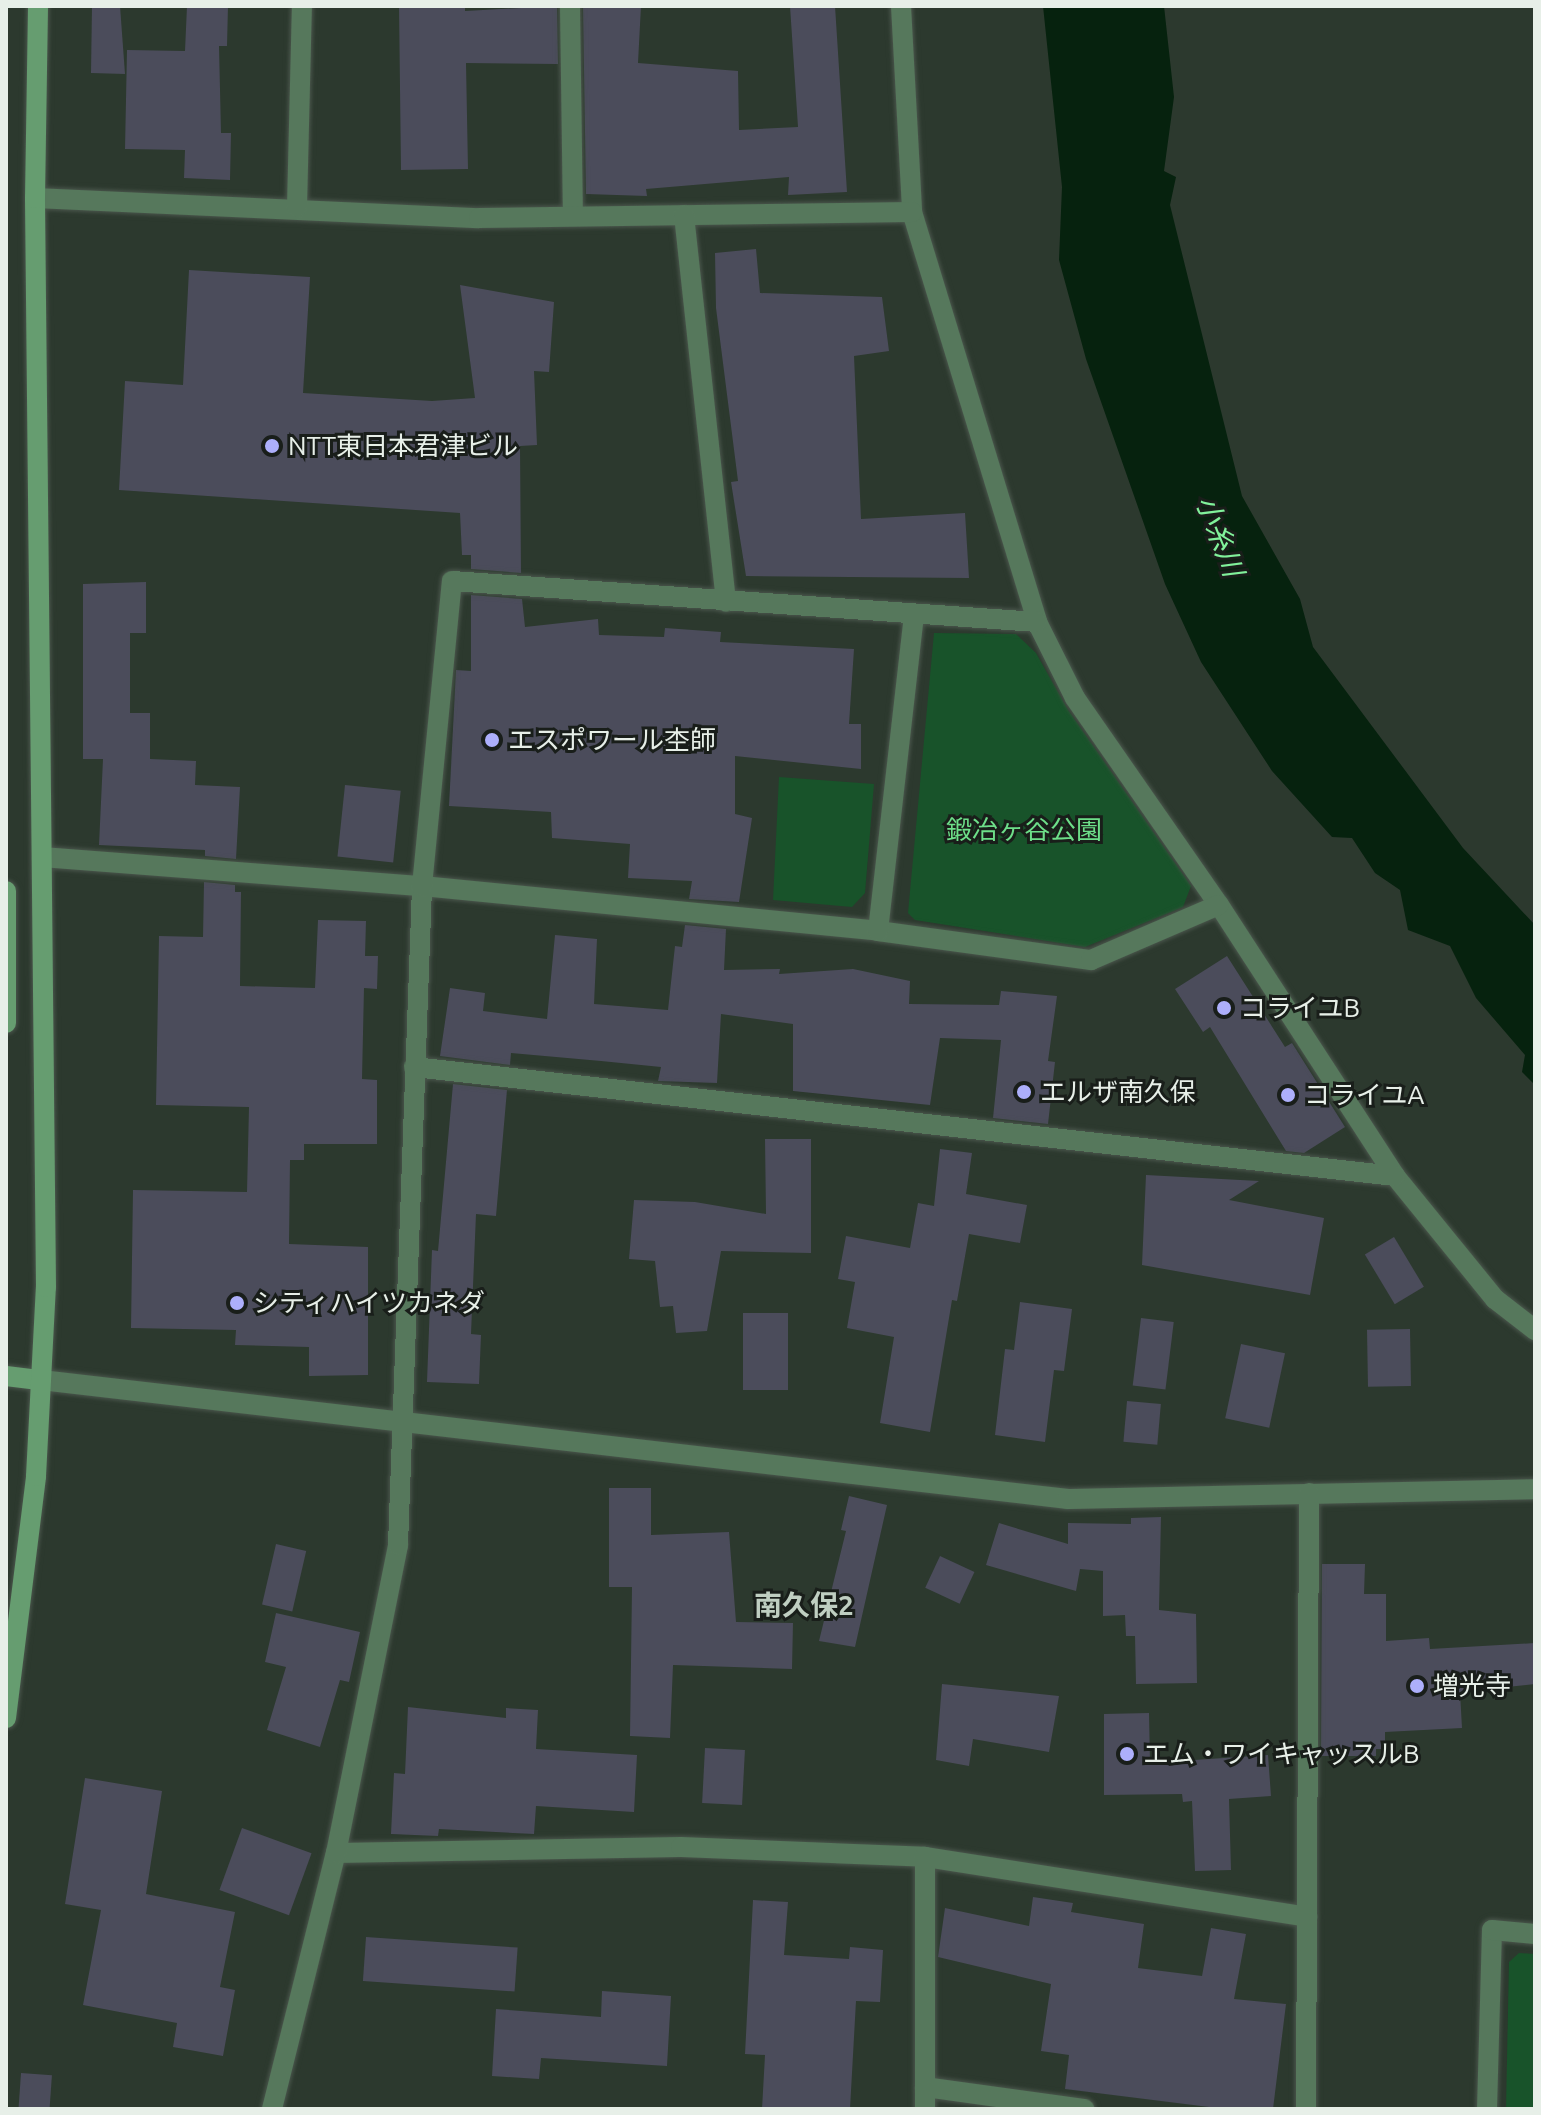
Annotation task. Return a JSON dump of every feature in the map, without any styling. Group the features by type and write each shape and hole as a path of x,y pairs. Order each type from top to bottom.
{"main road":[{"path":"6,1718 36,1476 46,1287 35,198 38,6"},
{"path":"6,891 6,1023"},
{"path":"6,1376 41,1380"}],"street":[{"path":"297,207 302,6"},
{"path":"570,6 573,216"},
{"path":"901,6 912,212 1037,622 1075,698 1219,905 1395,1176 1495,1299 1535,1330"},
{"path":"35,198 297,207 479,218 912,212"},
{"path":"684,215 726,602"},
{"path":"272,2109 336,1853 398,1545 399,1422 422,886 452,581 1037,622"},
{"path":"878,931 914,614"},
{"path":"42,857 422,886 878,931 1091,960 1219,905"},
{"path":"414,1067 1395,1176"},
{"path":"41,1380 1068,1499 1535,1489"},
{"path":"1306,2109 1309,1493"},
{"path":"336,1853 681,1847 925,1857 1307,1917"},
{"path":"925,1857 925,2109"},
{"path":"1487,2109 1492,1930 1535,1934"},
{"path":"925,2087 1084,2109"}],"green space":[{"name":"鍛冶ヶ谷公園","path":"934,633 1016,634 1036,653 1068,710 1191,886 1183,907 1085,947 915,920 908,913"},
{"path":"779,777 874,784 865,893 852,907 773,900"},
{"path":"1519,1953 1535,1954 1535,2109 1506,2109 1509,1962"}],"water":[{"name":"小糸川","path":"1043,6 1164,6 1174,97 1164,171 1176,177 1170,205 1242,496 1300,599 1313,647 1463,848 1535,925 1535,1085 1522,1072 1525,1055 1476,998 1450,946 1408,930 1400,890 1375,873 1352,838 1332,837 1272,771 1201,662 1165,584 1086,359 1059,260 1062,187"}],"building":[{"path":"92,6 120,6 125,74 91,73"},
{"path":"187,6 228,6 227,46 219,46 221,133 231,133 230,180 184,178 185,150 125,149 127,50 185,51"},
{"path":"399,6 465,6 465,11 557,6 558,64 466,63 468,169 401,170"},
{"path":"583,6 641,6 638,63 738,71 739,130 798,127 790,6 835,6 847,192 788,195 789,177 646,189 647,196 586,194"},
{"path":"756,249 760,293 882,297 889,351 854,356 861,519 965,513 969,578 746,576 731,482 738,481 716,308 715,253"},
{"path":"189,270 310,277 303,393 432,401 475,398 460,285 554,302 549,372 534,371 537,445 520,446 521,573 471,569 471,555 462,555 460,513 119,490 125,381 183,385"},
{"path":"146,582 146,633 130,633 130,713 150,713 150,759 196,761 195,785 240,787 236,859 205,856 205,850 99,845 103,759 83,759 83,584"},
{"path":"471,595 522,599 525,627 598,619 599,635 664,637 665,628 721,632 720,642 854,649 849,724 861,724 861,769 735,756 735,814 752,818 739,902 689,899 692,881 628,878 630,844 552,838 551,812 449,806 456,670 471,671"},
{"path":"345,785 401,791 393,862 337,857"},
{"path":"204,882 235,885 235,892 241,892 240,986 315,988 318,920 366,921 365,956 378,956 377,989 364,988 362,1079 377,1080 377,1144 304,1144 304,1160 290,1160 289,1244 368,1247 368,1375 309,1376 309,1347 235,1345 236,1330 131,1328 133,1190 247,1192 249,1107 156,1105 159,936 203,937"},
{"path":"685,925 726,929 724,970 780,969 779,974 853,969 910,981 909,1004 999,1005 1001,991 1057,996 1048,1061 1055,1062 1048,1124 993,1118 1001,1040 940,1038 930,1105 793,1091 793,1024 721,1014 717,1083 658,1081 661,1067 601,1061 511,1053 510,1065 440,1056 450,988 485,993 483,1011 547,1019 555,935 597,939 594,1004 668,1010 675,946 682,947"},
{"path":"1227,956 1285,1047 1292,1043 1345,1127 1304,1153 1286,1151 1210,1027 1203,1032 1175,989"},
{"path":"453,1084 507,1090 496,1216 476,1214 471,1334 481,1335 479,1384 427,1382 432,1250 438,1251"},
{"path":"765,1139 811,1139 811,1253 721,1251 707,1331 676,1333 673,1306 660,1307 655,1261 629,1259 634,1200 695,1202 766,1214"},
{"path":"940,1149 972,1153 966,1194 1027,1205 1020,1243 969,1234 957,1301 952,1300 930,1432 880,1423 894,1337 847,1328 855,1282 838,1279 846,1236 910,1248 918,1203 934,1206"},
{"path":"1146,1175 1259,1181 1229,1200 1324,1218 1310,1295 1142,1265"},
{"path":"1394,1237 1424,1287 1395,1304 1365,1255"},
{"path":"1020,1302 1072,1309 1064,1371 1054,1370 1045,1442 995,1435 1005,1349 1014,1350"},
{"path":"743,1313 788,1313 788,1390 743,1390"},
{"path":"1141,1318 1174,1322 1165,1390 1133,1385"},
{"path":"1410,1329 1411,1386 1368,1387 1367,1330"},
{"path":"1241,1344 1285,1353 1269,1428 1225,1418"},
{"path":"1127,1401 1161,1404 1157,1445 1123,1442"},
{"path":"609,1488 651,1488 651,1535 729,1532 736,1622 793,1623 792,1669 673,1665 670,1738 630,1736 632,1587 609,1587"},
{"path":"849,1496 887,1505 855,1647 819,1641 846,1531 841,1530"},
{"path":"1161,1517 1159,1610 1196,1614 1197,1683 1136,1684 1135,1636 1126,1636 1125,1615 1103,1616 1103,1571 1080,1569 1076,1591 986,1565 999,1523 1068,1544 1068,1523 1131,1524 1131,1518"},
{"path":"276,1544 306,1551 292,1611 262,1604"},
{"path":"940,1556 974,1572 960,1604 925,1588"},
{"path":"1322,1564 1365,1564 1364,1594 1386,1594 1386,1641 1429,1638 1430,1649 1535,1643 1535,1684 1460,1692 1462,1728 1385,1732 1385,1749 1376,1749 1376,1756 1321,1756"},
{"path":"276,1613 360,1632 349,1682 340,1680 320,1747 267,1730 286,1667 265,1662"},
{"path":"942,1684 1059,1696 1049,1752 973,1739 969,1766 936,1760"},
{"path":"408,1707 506,1718 506,1708 538,1710 536,1749 637,1755 634,1812 536,1806 534,1834 439,1829 438,1836 391,1834 394,1773 405,1774"},
{"path":"1149,1713 1150,1763 1268,1755 1271,1796 1229,1799 1231,1870 1195,1871 1192,1801 1183,1802 1182,1794 1104,1795 1104,1714"},
{"path":"705,1748 745,1750 742,1805 702,1803"},
{"path":"85,1778 162,1791 146,1894 235,1912 220,1987 235,1990 223,2056 173,2047 177,2023 83,2005 101,1910 65,1904"},
{"path":"242,1828 312,1853 289,1915 219,1890"},
{"path":"1033,1897 1073,1903 1071,1912 1144,1924 1138,1968 1202,1976 1211,1928 1246,1934 1234,1999 1286,2004 1273,2109 1225,2109 1065,2089 1069,2055 1041,2051 1051,1984 938,1957 945,1908 1029,1926"},
{"path":"753,1900 788,1902 784,1955 849,1959 850,1947 883,1950 880,2002 856,2001 850,2109 762,2109 765,2055 745,2054"},
{"path":"366,1937 518,1948 515,1991 363,1981"},
{"path":"602,1991 671,1996 667,2066 541,2058 539,2079 492,2076 496,2009 601,2017"},
{"path":"21,2073 52,2075 50,2109 18,2109"}],"place":[{"name":"NTT東日本君津ビル","path":"272,446"},
{"name":"エスポワール杢師","path":"492,740"},
{"name":"コライユB","path":"1224,1008"},
{"name":"エルザ南久保","path":"1024,1092"},
{"name":"コライユA","path":"1288,1095"},
{"name":"シティハイツカネダ","path":"237,1303"},
{"name":"増光寺","path":"1417,1686"},
{"name":"エム・ワイキャッスルB","path":"1127,1754"}],"district":[{"name":"南久保2","path":"804,1605"}]}
